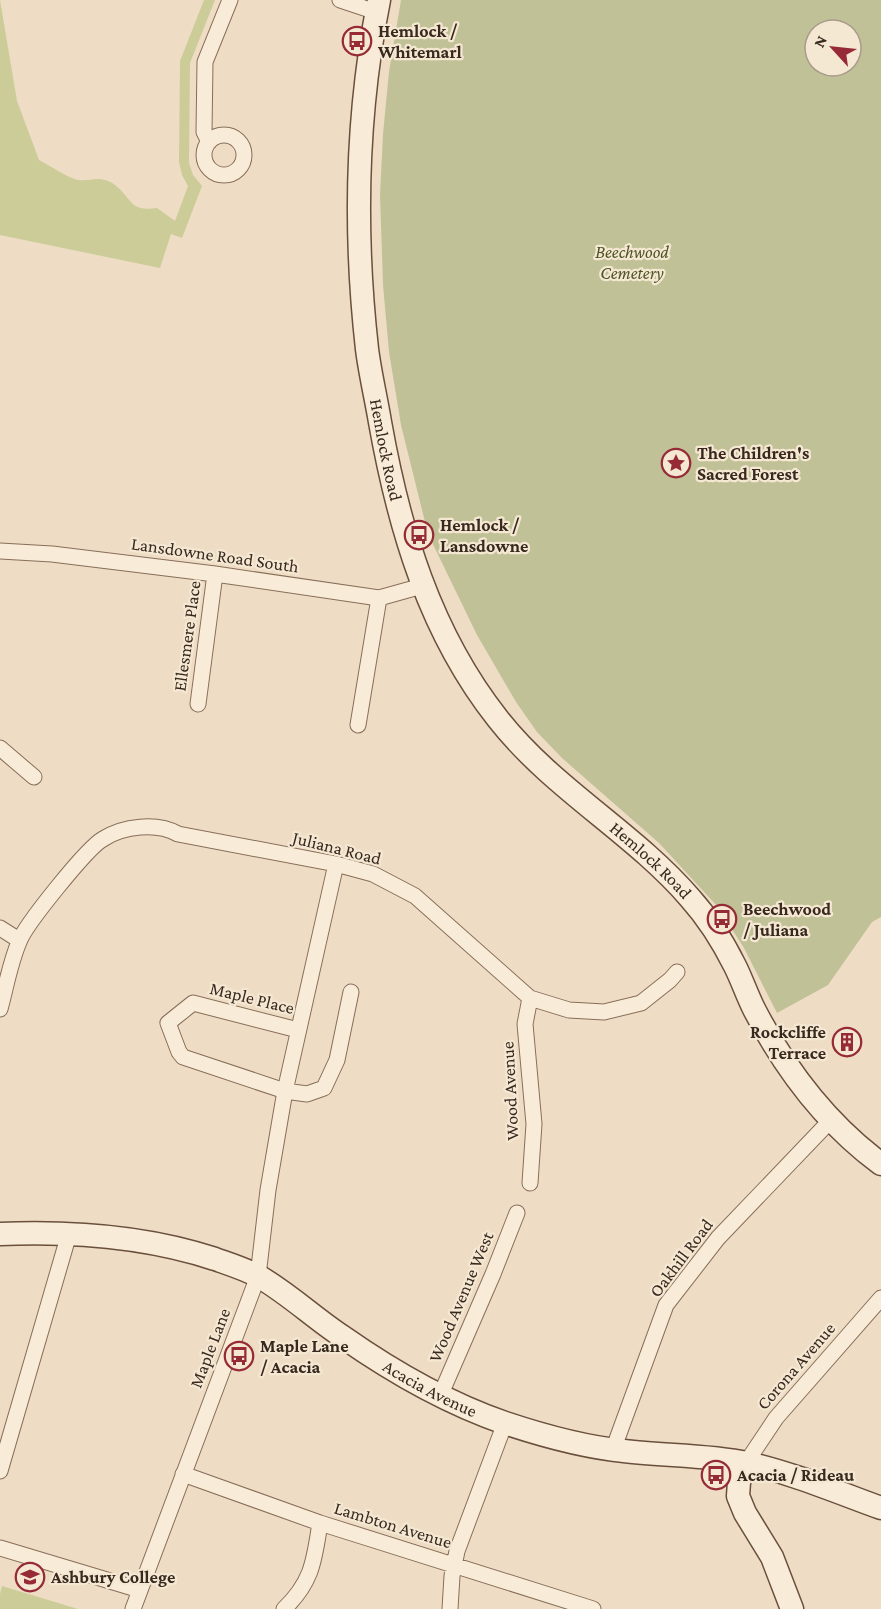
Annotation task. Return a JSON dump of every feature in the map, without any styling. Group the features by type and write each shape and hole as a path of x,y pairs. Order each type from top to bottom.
{"main road":[{"name":"Hemlock Road","path":"377,6 362,104 358,229 367,351 391,483 404,532 444,636 498,719 537,762 657,864 691,900 713,929 734,963 755,1011 801,1084 831,1121 857,1146 881,1164"},
{"name":"Acacia Avenue","path":"0,1234 69,1234 139,1239 170,1245 230,1264 258,1276 361,1349 440,1396 505,1423 613,1450 746,1463 818,1485 881,1508"},
{"path":"746,1463 739,1482 738,1496 745,1513 772,1557 792,1609"}],"street":[{"path":"209,142 204,132 204,62 230,0"},
{"path":"340,0 377,6"},
{"name":"Lansdowne Road South","path":"0,551 52,554 215,574 379,598 423,586"},
{"name":"Ellesmere Place","path":"198,704 215,574"},
{"path":"358,725 379,598"},
{"path":"0,748 33,777"},
{"name":"Juliana Road","path":"0,1009 19,940 39,911 96,845 103,839 137,826 169,829 178,834 336,864 373,874 415,896 530,998 569,1010 604,1012 641,1003 677,972"},
{"name":"Maple Lane","path":"133,1609 258,1276 268,1190 285,1091 336,864"},
{"path":"0,928 19,940"},
{"path":"285,1091 307,1094 324,1088 337,1060 351,992"},
{"name":"Wood Avenue","path":"530,998 525,1024 534,1124 530,1183"},
{"name":"Maple Place","path":"285,1091 183,1057 168,1023 193,1003 298,1030"},
{"name":"Oakhill Road","path":"613,1450 666,1305 718,1238 831,1121"},
{"name":"Wood Avenue West","path":"440,1396 517,1214"},
{"path":"0,1471 69,1234"},
{"name":"Corona Avenue","path":"746,1463 776,1418 881,1298"},
{"path":"450,1609 452,1576 457,1551 505,1423"},
{"name":"Lambton Avenue","path":"183,1474 320,1522 593,1609"},
{"path":"285,1609 298,1596 313,1568 320,1522"},
{"path":"0,1548 140,1590"}],"green space":[{"path":"0,0 17,101 39,160 74,179 100,179 110,182 136,206 148,209 157,208 175,221 188,186 179,162 180,61 204,0 215,0 190,63 189,163 193,175 202,186 182,238 171,234 160,268 0,235"},
{"name":"Beechwood Cemetery","path":"401,0 881,0 881,917 872,922 828,985 777,1013 744,948 717,906 659,843 562,758 537,732 516,702 477,635 428,534 401,425 389,352 383,285 380,195 389,72"},
{"path":"2,1586 78,1609 0,1609"}],"place":[{"name":"Hemlock / Whitemarl","path":"357,41"},
{"name":"The Children's Sacred Forest","path":"676,463"},
{"name":"Hemlock / Lansdowne","path":"419,535"},
{"name":"Beechwood / Juliana","path":"722,919"},
{"name":"Rockcliffe Terrace","path":"847,1042"},
{"name":"Maple Lane / Acacia","path":"239,1356"},
{"name":"Acacia / Rideau","path":"716,1475"},
{"name":"Ashbury College","path":"30,1577"}]}
